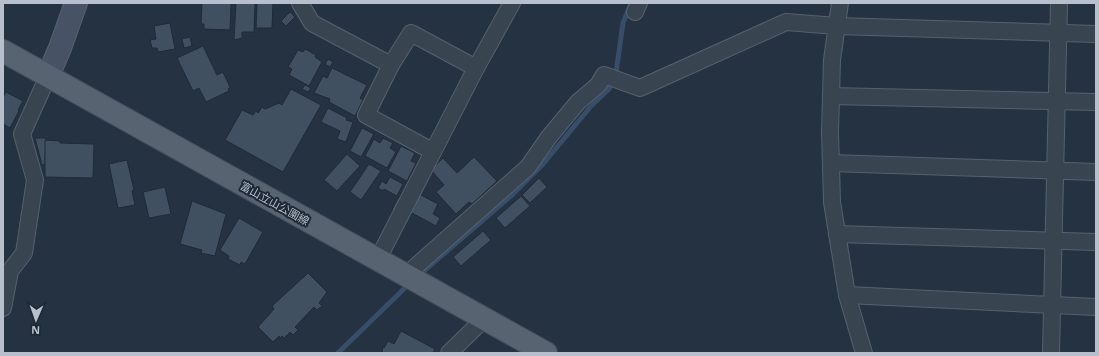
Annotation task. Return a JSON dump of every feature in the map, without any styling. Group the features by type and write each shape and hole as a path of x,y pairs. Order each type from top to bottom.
{"main road":[{"name":"富山立山公園線","path":"3,52 546,353"}],"street":[{"path":"3,308 10,271 24,253 35,180 22,134 36,98 48,76 60,48 76,3"},
{"path":"300,3 312,23 392,65"},
{"path":"378,259 432,151 512,3"},
{"path":"840,3 832,60 832,202 847,295 864,353"},
{"path":"1051,353 1059,3"},
{"path":"406,275 528,167 549,136 578,102 598,85 604,75 640,88 786,22 837,26 1096,34"},
{"path":"432,151 366,115 392,65 411,33 476,68"},
{"path":"831,96 1096,102"},
{"path":"831,163 1096,172"},
{"path":"837,234 1096,242"},
{"path":"847,295 1096,307"},
{"path":"449,353 485,318"}],"building":[{"path":"202,3 231,3 230,30 204,29 204,24 201,24"},
{"path":"236,3 255,3 254,32 242,32 242,38 234,40"},
{"path":"257,3 273,3 272,28 256,28"},
{"path":"290,12 295,17 286,26 281,21"},
{"path":"170,23 175,49 158,52 157,48 152,48 150,40 156,39 154,26"},
{"path":"190,37 192,46 184,48 182,39"},
{"path":"203,46 217,75 223,72 230,87 228,89 229,91 206,102 199,88 193,91 177,58"},
{"path":"305,49 316,55 315,57 322,62 309,86 289,75 292,69 288,67 298,50 303,52"},
{"path":"328,59 333,62 330,67 325,64"},
{"path":"332,68 367,85 360,98 363,100 355,116 329,102 330,99 314,93 323,76 327,78"},
{"path":"305,85 311,88 308,92 302,89"},
{"path":"291,89 321,105 283,172 225,140 242,110 253,115 256,111 258,113 262,107 265,109 279,103 282,105"},
{"path":"6,92 23,101 10,128 3,124 3,97"},
{"path":"328,108 347,118 346,120 353,122 346,142 337,139 340,131 321,122"},
{"path":"362,128 374,134 361,157 350,151"},
{"path":"35,138 46,138 45,164 42,165"},
{"path":"383,138 393,143 390,148 396,152 387,168 365,156 374,139 380,143"},
{"path":"45,140 60,141 60,143 94,144 93,178 45,177"},
{"path":"401,146 415,153 411,161 416,163 407,181 388,171"},
{"path":"347,154 360,166 337,191 324,180"},
{"path":"474,157 497,181 472,204 469,202 456,214 436,192 444,185 431,170 443,158 457,173"},
{"path":"127,160 134,190 132,191 135,205 118,208 109,164"},
{"path":"369,164 381,171 361,200 350,192"},
{"path":"390,177 403,184 397,196 384,189 383,191 378,188 382,181 386,184"},
{"path":"539,178 547,187 530,203 522,195"},
{"path":"165,187 171,214 149,218 143,192"},
{"path":"419,194 438,204 433,214 440,218 436,226 410,212"},
{"path":"521,196 530,206 505,228 496,218"},
{"path":"398,198 403,200 397,213 392,210"},
{"path":"192,201 226,214 215,256 201,253 202,250 180,244"},
{"path":"239,218 263,232 245,264 241,262 240,265 228,259 229,256 220,250"},
{"path":"483,231 491,240 461,266 453,257"},
{"path":"308,273 327,292 319,303 322,306 317,310 314,307 295,327 298,330 293,335 290,332 284,338 282,336 280,338 279,336 273,342 258,327 274,309 272,306"},
{"path":"401,331 435,349 433,353 382,353 383,347 384,348 388,341 394,344"}],"waterway":[{"path":"418,276 512,195 543,164 591,106 609,89 616,73 623,23 630,6"},
{"path":"338,353 409,284"}]}
